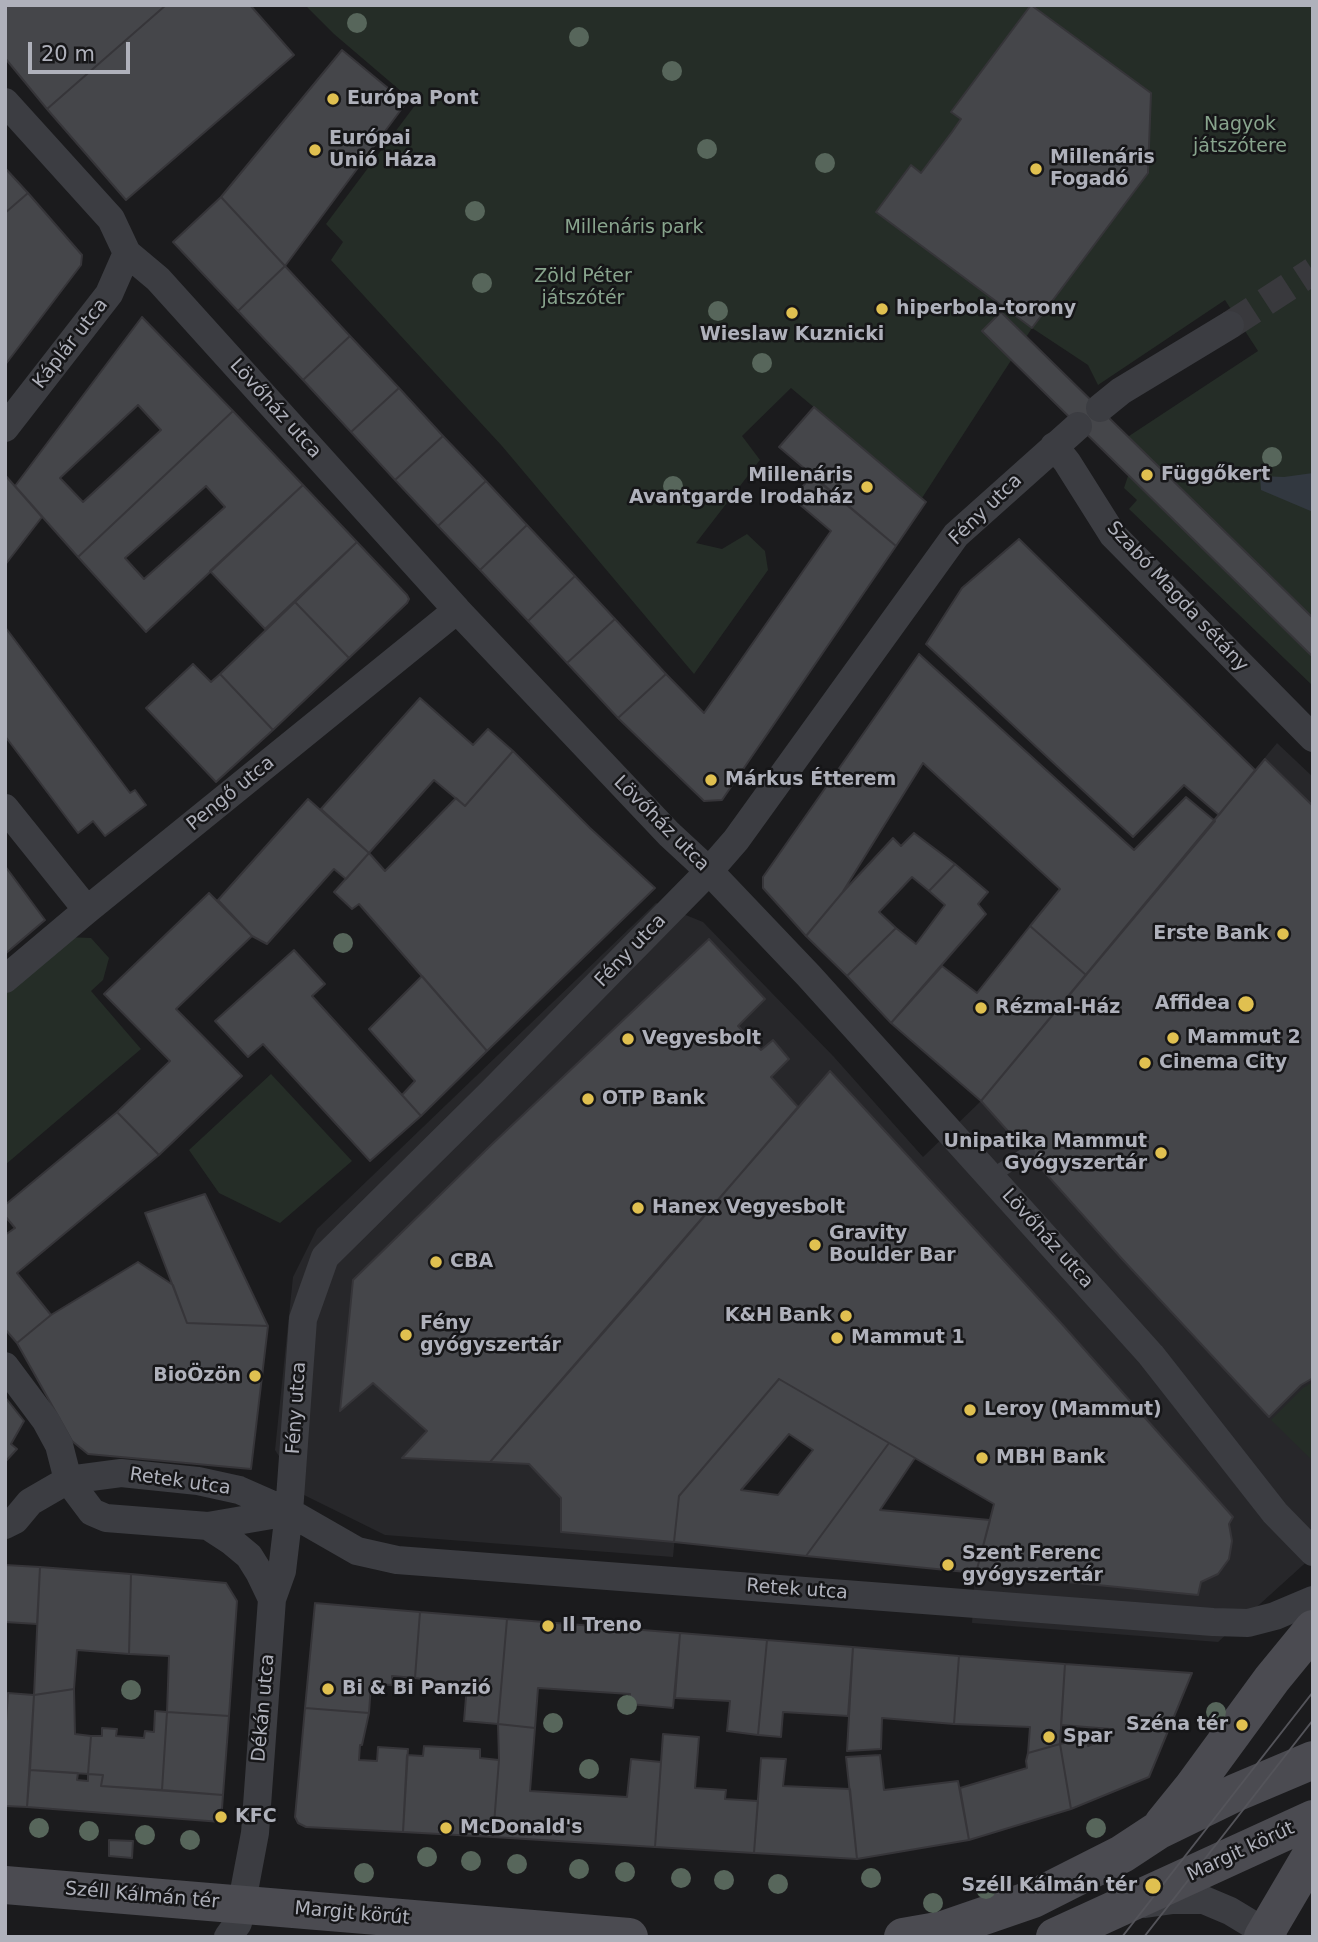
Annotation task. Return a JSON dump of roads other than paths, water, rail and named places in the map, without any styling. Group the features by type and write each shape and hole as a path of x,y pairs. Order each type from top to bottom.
{"main road":[{"path":"1157,1831 1313,1629"},
{"path":"903,1937 947,1933 1033,1899 1122,1854 1157,1831 1235,1793 1313,1760"},
{"name":"Margit körút","path":"1055,1937 1313,1819"},
{"path":"1268,1935 1313,1852"},
{"name":"Széll Kálmán tér","path":"5,1885 235,1920"},
{"name":"Margit körút","path":"235,1920 629,1937"}],"street":[{"name":"Lövőház utca","path":"5,102 111,219 127,253 158,279 457,610 669,834 709,871 809,976 1151,1355 1275,1513 1313,1552"},
{"name":"Káplár utca","path":"5,428 109,294 127,253"},
{"path":"1100,408 1121,391 1230,325"},
{"name":"Fény utca","path":"289,1512 303,1319 325,1257 709,871 736,840 956,535 1078,426"},
{"name":"Szabó Magda sétány","path":"1054,446 1113,535 1313,738"},
{"name":"Pengő utca","path":"5,979 457,610"},
{"path":"5,808 87,910"},
{"path":"5,1366 46,1421 59,1445 68,1480"},
{"name":"Retek utca","path":"5,1525 15,1520 30,1502 68,1480 121,1473 198,1481 239,1490 289,1512 357,1551 397,1560 1213,1622 1248,1623 1275,1616 1313,1600"},
{"name":"Retek utca","path":"68,1480 92,1512 106,1518 208,1526 289,1512"},
{"name":"Dékán utca","path":"235,1920 255,1833 272,1599 282,1571 289,1512"},
{"name":"Retek utca","path":"208,1526 249,1556 272,1599"},
{"path":"1124,1906 1174,1900 1204,1900 1230,1911 1268,1935"}],"lane":[{"path":"990,1177 1028,1153"}],"tunnel":[{"path":"1230,325 1313,271"}],"tram line":[{"path":"1122,1937 1313,1692"},
{"path":"1144,1937 1313,1720"}],"place":[{"name":"Európa Pont","path":"333,99"},
{"name":"Európai Unió Háza","path":"315,150"},
{"name":"Millenáris Fogadó","path":"1036,169"},
{"name":"hiperbola-torony","path":"882,309"},
{"name":"Wieslaw Kuznicki","path":"792,313"},
{"name":"Függőkert","path":"1147,475"},
{"name":"Millenáris Avantgarde Irodaház","path":"867,487"},
{"name":"Márkus Étterem","path":"711,780"},
{"name":"Erste Bank","path":"1283,934"},
{"name":"Affidea","path":"1246,1004"},
{"name":"Rézmal-Ház","path":"981,1008"},
{"name":"Mammut 2","path":"1173,1038"},
{"name":"Vegyesbolt","path":"628,1039"},
{"name":"Cinema City","path":"1145,1063"},
{"name":"OTP Bank","path":"588,1099"},
{"name":"Unipatika Mammut Gyógyszertár","path":"1161,1153"},
{"name":"Hanex Vegyesbolt","path":"638,1208"},
{"name":"Gravity Boulder Bar","path":"815,1245"},
{"name":"CBA","path":"436,1262"},
{"name":"K&H Bank","path":"846,1316"},
{"name":"Fény gyógyszertár","path":"406,1335"},
{"name":"Mammut 1","path":"837,1338"},
{"name":"BioÖzön","path":"255,1376"},
{"name":"Leroy (Mammut)","path":"970,1410"},
{"name":"MBH Bank","path":"982,1458"},
{"name":"Szent Ferenc gyógyszertár","path":"948,1565"},
{"name":"Il Treno","path":"548,1626"},
{"name":"Bi & Bi Panzió","path":"328,1689"},
{"name":"Széna tér","path":"1242,1725"},
{"name":"Spar","path":"1049,1737"},
{"name":"KFC","path":"221,1817"},
{"name":"McDonald's","path":"446,1828"},
{"name":"Széll Kálmán tér","path":"1153,1886"}],"park label":[{"name":"Nagyok játszótere","path":"1240,136"},
{"name":"Millenáris park","path":"634,228"},
{"name":"Zöld Péter játszótér","path":"583,288"}]}
